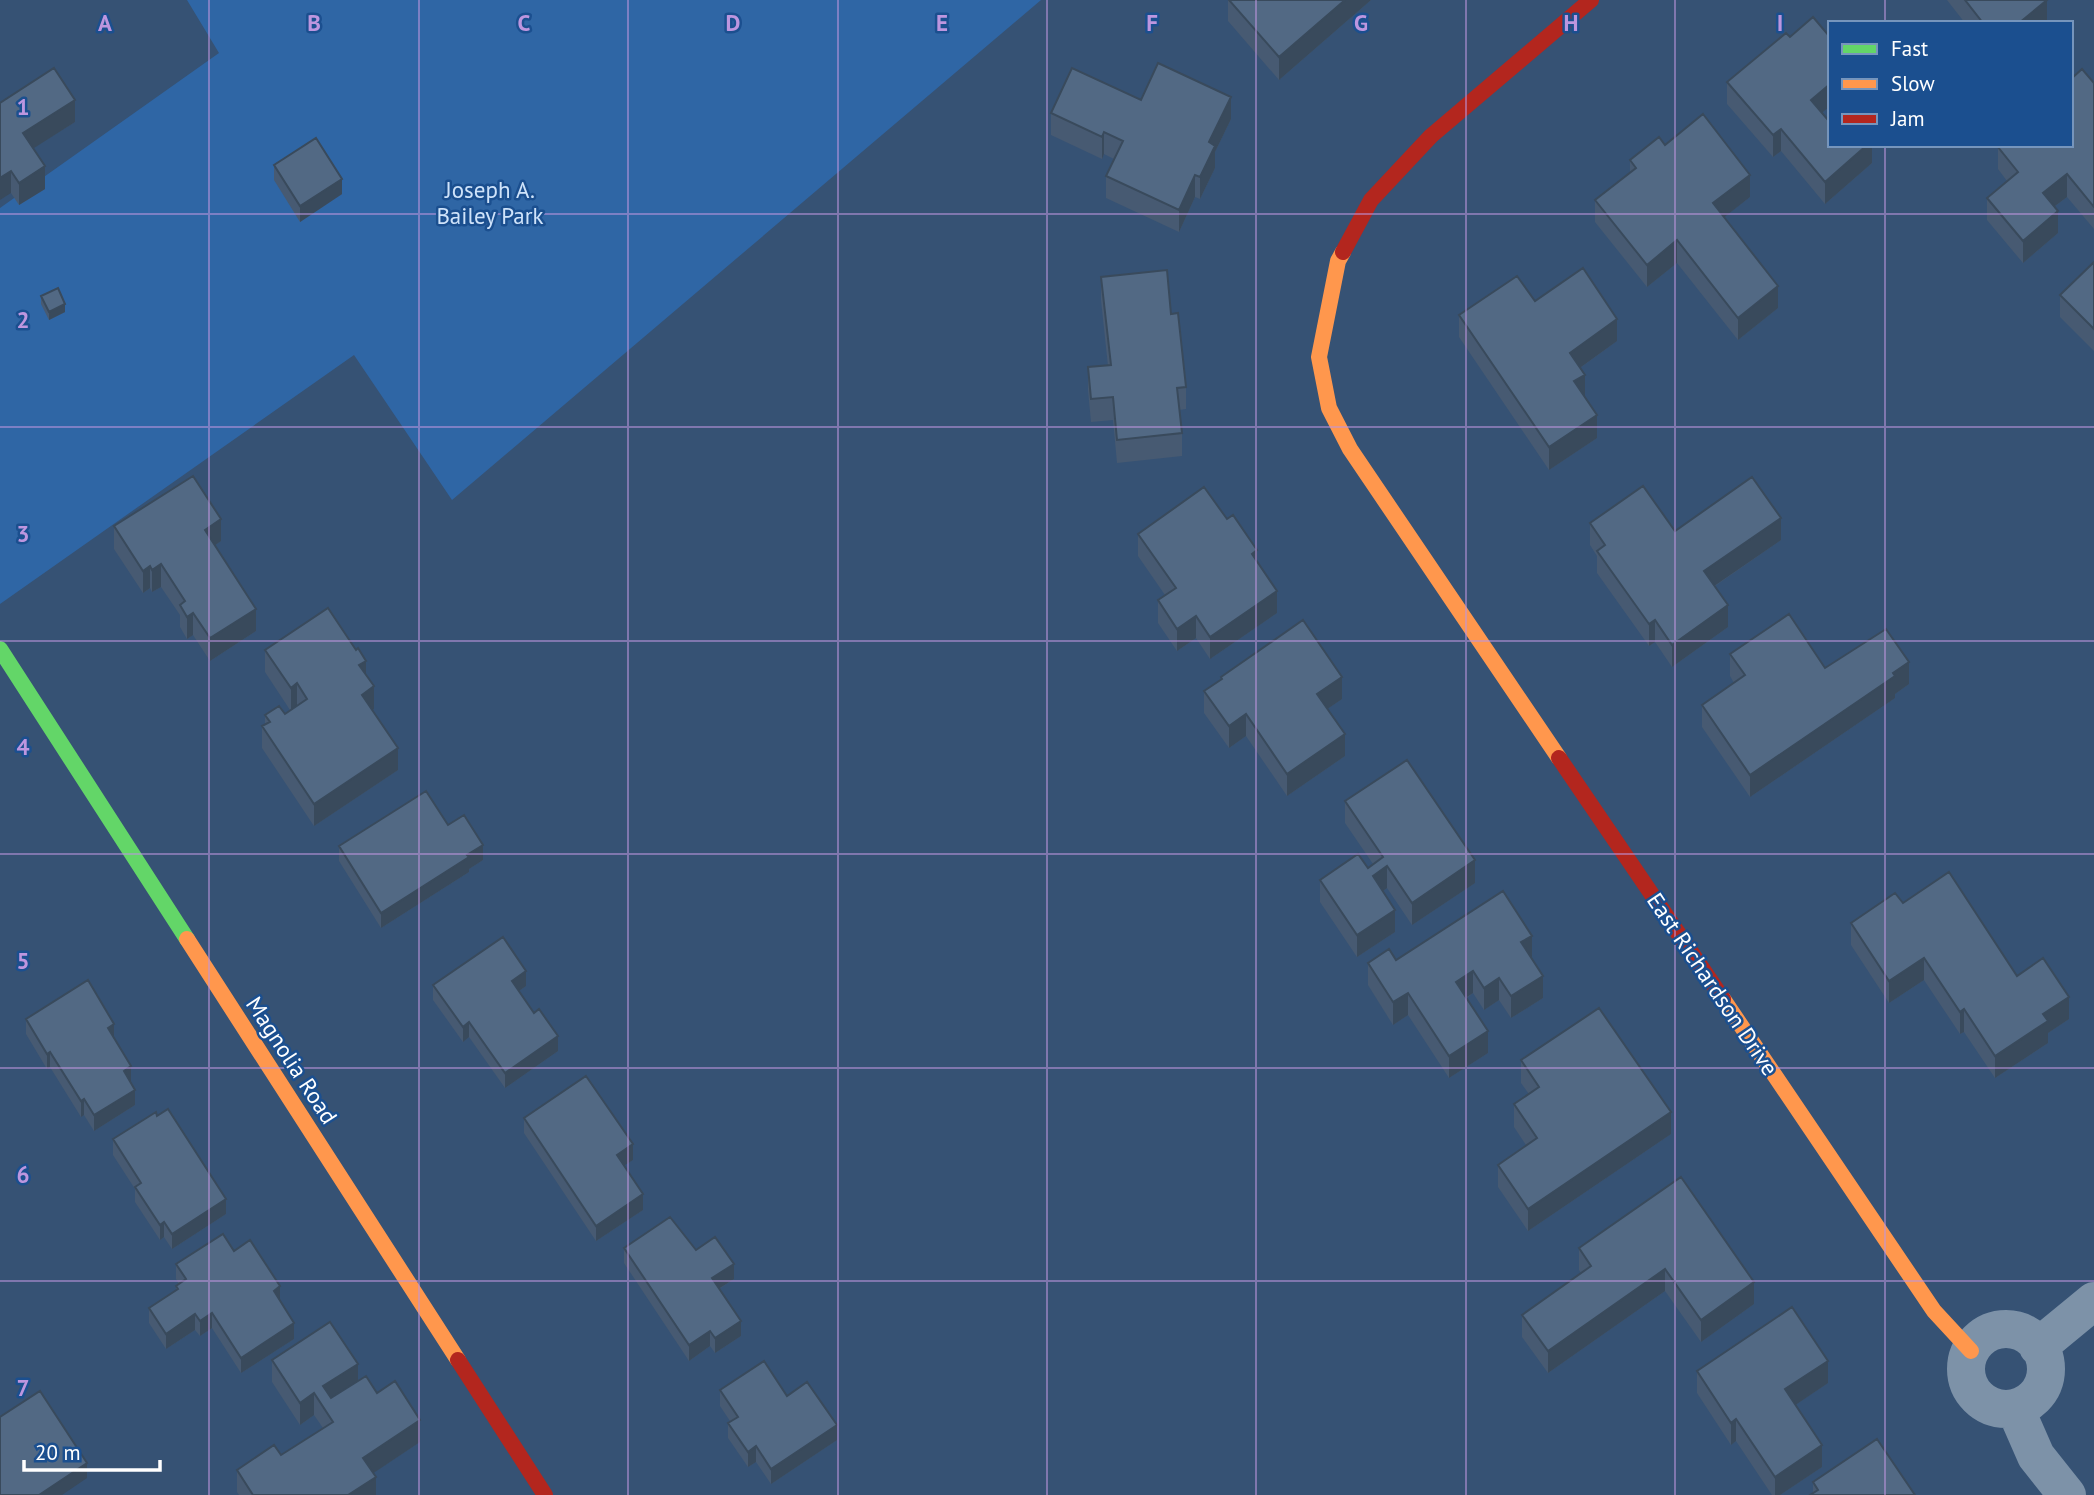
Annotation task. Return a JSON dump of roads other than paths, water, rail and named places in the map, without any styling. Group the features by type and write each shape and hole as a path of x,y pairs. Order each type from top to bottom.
{"street":[{"name":"East Richardson Drive","path":"1591,0 1431,136 1371,200 1338,261 1319,357 1329,408 1350,449 1934,1311 1970,1351"},
{"name":"Magnolia Road","path":"0,649 545,1495"},
{"path":"2038,1347 2094,1301"},
{"path":"2007,1329 2021,1332 2032,1339 2045,1362 2045,1376 2041,1388 2033,1399 2015,1408 1996,1408 1984,1403 1974,1395 1968,1383 1965,1370 1970,1351 1982,1337 1994,1331 2007,1329"},
{"path":"2015,1408 2036,1456 2067,1495"}],"park label":[{"name":"Joseph A. Bailey Park","path":"490,202"}]}
